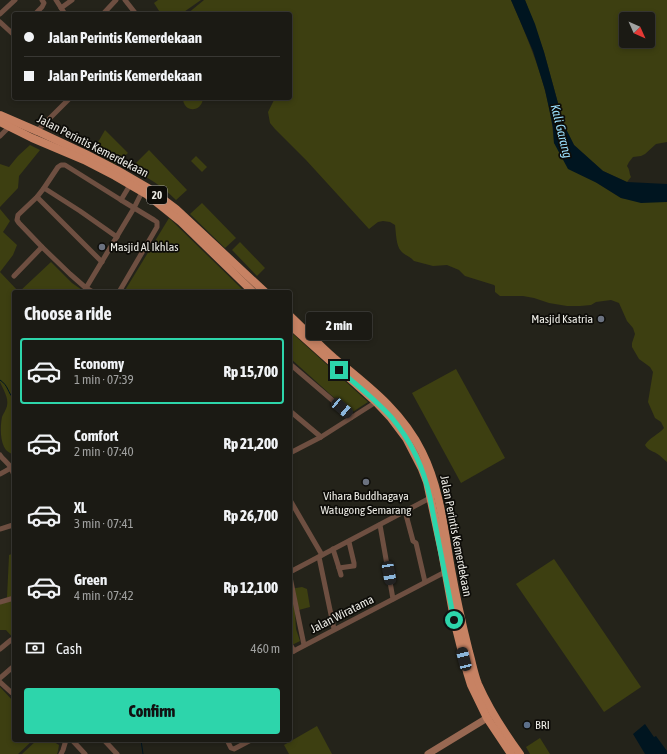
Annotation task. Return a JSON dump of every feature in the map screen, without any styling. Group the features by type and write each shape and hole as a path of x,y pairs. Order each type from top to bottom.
{"highway":[{"name":"Jalan Perintis Kemerdekaan","path":"0,115 32,138 148,188 176,208 263,290"},
{"name":"Jalan Perintis Kemerdekaan","path":"0,122 37,131 86,154 132,182 142,192 181,222 251,290"},
{"name":"Jalan Perintis Kemerdekaan","path":"292,318 339,370 392,418 406,438 427,482 448,570"},
{"name":"Jalan Perintis Kemerdekaan","path":"292,327 388,404 412,434 429,467 438,495 455,624 467,672 471,685 491,716 511,754"},
{"name":"Jalan Perintis Kemerdekaan","path":"491,716 520,754"}],"main road":[{"path":"428,754 491,716"}],"street":[{"path":"0,14 15,0"},
{"path":"37,12 44,3 42,0"},
{"path":"56,0 64,12"},
{"path":"61,8 72,0"},
{"path":"106,12 116,0"},
{"path":"125,0 134,12"},
{"path":"0,22 12,33"},
{"path":"32,138 68,100"},
{"path":"0,136 12,124"},
{"path":"90,290 75,279 17,220 18,215 37,197 61,165 65,165 157,222 157,227 120,290"},
{"path":"121,200 132,182"},
{"path":"44,188 117,237"},
{"path":"86,288 142,192"},
{"path":"37,197 102,262"},
{"path":"14,276 42,246"},
{"path":"292,366 352,417"},
{"path":"292,452 321,437 376,402"},
{"path":"292,413 321,437"},
{"path":"0,455 12,466"},
{"path":"0,474 12,468"},
{"path":"292,571 430,498"},
{"path":"292,504 320,556 334,630"},
{"path":"405,511 413,541 416,543 425,582"},
{"path":"380,524 393,599"},
{"path":"0,529 12,525"},
{"path":"339,568 354,566 349,542"},
{"path":"333,550 340,575"},
{"name":"Jalan Wiratama","path":"292,652 448,570"},
{"path":"292,587 304,645"},
{"path":"0,602 12,599"},
{"path":"0,649 11,640"},
{"path":"0,678 12,668"},
{"path":"0,682 12,693"},
{"path":"62,752 65,742"},
{"path":"62,752 70,742"},
{"path":"74,742 85,754"},
{"path":"106,742 117,754"},
{"path":"227,742 231,748 234,749 247,742"}],"shaded area":[{"path":"158,0 201,0 184,12 160,12 154,3"},
{"path":"204,0 511,0 539,70 549,106 554,143 597,183 621,198 667,202 667,462 659,455 648,449 645,445 664,428 661,422 655,418 648,402 653,372 650,367 639,359 632,347 635,334 619,303 611,300 596,302 591,305 567,306 523,296 500,296 495,292 494,285 465,276 459,270 447,265 433,266 414,261 399,249 395,225 390,222 383,221 378,222 369,229 270,123 268,112 274,100 292,100 292,12 189,12"},
{"path":"525,0 667,0 667,142 656,144 645,154 633,157 627,166 631,177 627,182 603,171 574,145 564,125 544,52"},
{"path":"183,100 203,100 202,103 196,109 189,109"},
{"path":"105,130 128,153 115,164 93,151"},
{"path":"30,145 40,150 19,176 18,188 0,207 0,164 9,167"},
{"path":"149,150 187,190 176,200 154,182 130,169"},
{"path":"196,156 207,167 202,172 191,161"},
{"path":"202,203 236,238 225,248 190,214"},
{"path":"0,209 10,221 3,232 17,245 13,255 0,272"},
{"path":"169,218 242,289 241,290 125,290"},
{"path":"240,242 265,268 257,276 232,250"},
{"path":"51,262 72,283 82,290 21,290"},
{"path":"0,272 17,290 12,290 12,454 4,447 1,434 2,417 7,407 7,400 0,382"},
{"path":"292,333 368,402 351,413 292,360"},
{"path":"456,369 505,458 461,483 412,393"},
{"path":"12,554 12,597 7,598 9,555"},
{"path":"554,559 641,687 604,712 516,584"},
{"path":"302,587 307,589 310,607 295,611 296,629 300,641 292,645 292,589"},
{"path":"12,601 12,637 6,630 0,630 0,604"},
{"path":"0,687 12,700 12,742 31,742 18,754 0,754"},
{"path":"317,726 332,754 289,754 284,745 292,742 292,740"},
{"path":"540,738 550,754 530,754 526,747"},
{"path":"35,742 54,742 59,745 57,754 22,754"}],"water":[{"name":"Kali Garang","path":"511,0 525,0 544,52 564,125 574,145 603,171 627,182 667,184 667,202 641,203 621,198 597,183 568,169 554,143 553,127 545,90 533,51"},
{"path":"645,724 654,737 656,736 667,751 667,754 645,754 633,734"}],"waterway":[{"path":"0,380 12,396"},
{"path":"141,742 143,754"}],"place":[{"name":"Masjid Al Ikhlas","path":"102,247"},
{"name":"Masjid Ksatria","path":"601,319"},
{"name":"Vihara Buddhagaya Watugong Semarang","path":"366,482"},
{"name":"BRI","path":"527,725"}],"route":[{"path":"339,370 392,418 406,438 422,469 427,482 442,552 454,620"}]}
